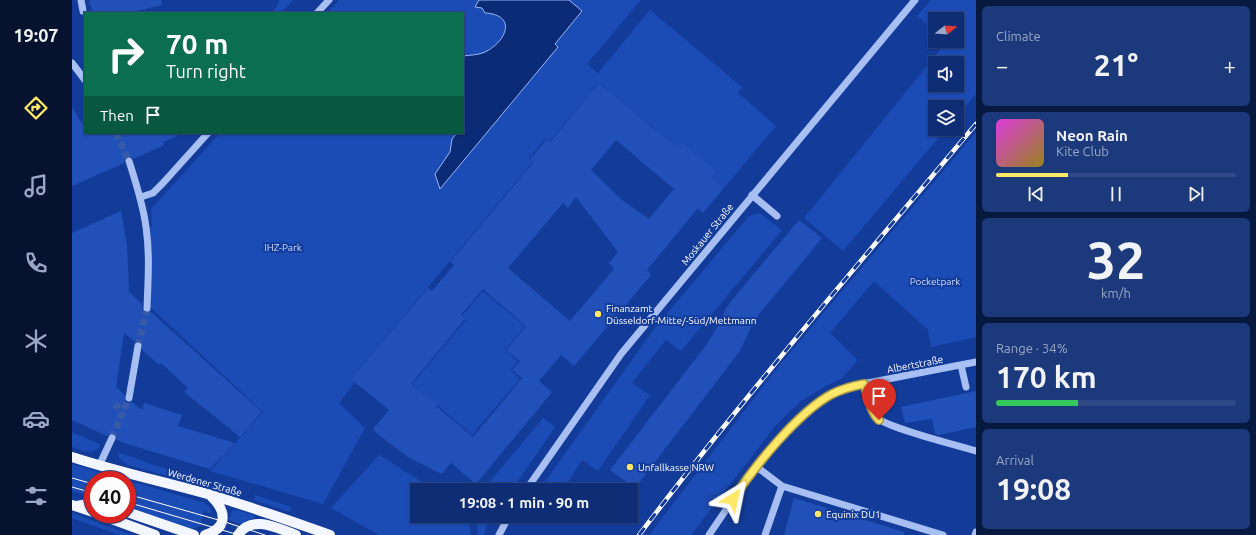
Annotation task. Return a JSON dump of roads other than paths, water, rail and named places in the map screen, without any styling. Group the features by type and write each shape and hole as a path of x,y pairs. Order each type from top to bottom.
{"main road":[{"name":"Werdener Straße","path":"72,457 209,495 283,518 330,535"},
{"path":"205,535 214,532 222,521 223,514 218,502 209,495"},
{"path":"74,505 84,504"},
{"path":"74,505 84,509"},
{"path":"136,515 194,535"},
{"path":"122,523 155,535"},
{"path":"238,535 242,530 254,523 263,524 296,535"}],"street":[{"path":"81,0 84,11"},
{"path":"318,12 329,0"},
{"name":"Moskauer Straße","path":"531,483 621,354 915,0"},
{"path":"72,63 84,79"},
{"path":"141,197 153,193 207,134"},
{"path":"129,161 141,197 146,227 148,246 146,308"},
{"path":"752,195 777,216"},
{"path":"128,398 138,346"},
{"name":"Albertstraße","path":"709,535 741,487 773,447 817,403 846,388 976,362"},
{"path":"961,365 966,387"},
{"path":"864,384 874,415 879,420 895,427 976,451"},
{"path":"100,466 112,438"},
{"path":"757,467 782,486 943,535"},
{"path":"765,535 782,486"},
{"path":"499,535 505,523"}],"tunnel":[{"path":"116,134 129,161"},
{"path":"138,346 147,308"},
{"path":"112,438 129,398"},
{"path":"114,404 123,411"}],"tram line":[{"path":"72,478 84,481"},
{"path":"72,487 84,490"},
{"path":"136,497 265,535"},
{"path":"136,505 239,535"}],"railway":[{"path":"639,535 721,430 976,124"}],"place":[{"name":"Finanzamt Düsseldorf-Mitte/-Süd/Mettmann","path":"598,314"},
{"name":"Unfallkasse NRW","path":"630,467"},
{"name":"Equinix DU1","path":"818,514"}],"park label":[{"name":"IHZ-Park","path":"283,247"},
{"name":"Pocketpark","path":"935,281"}]}
